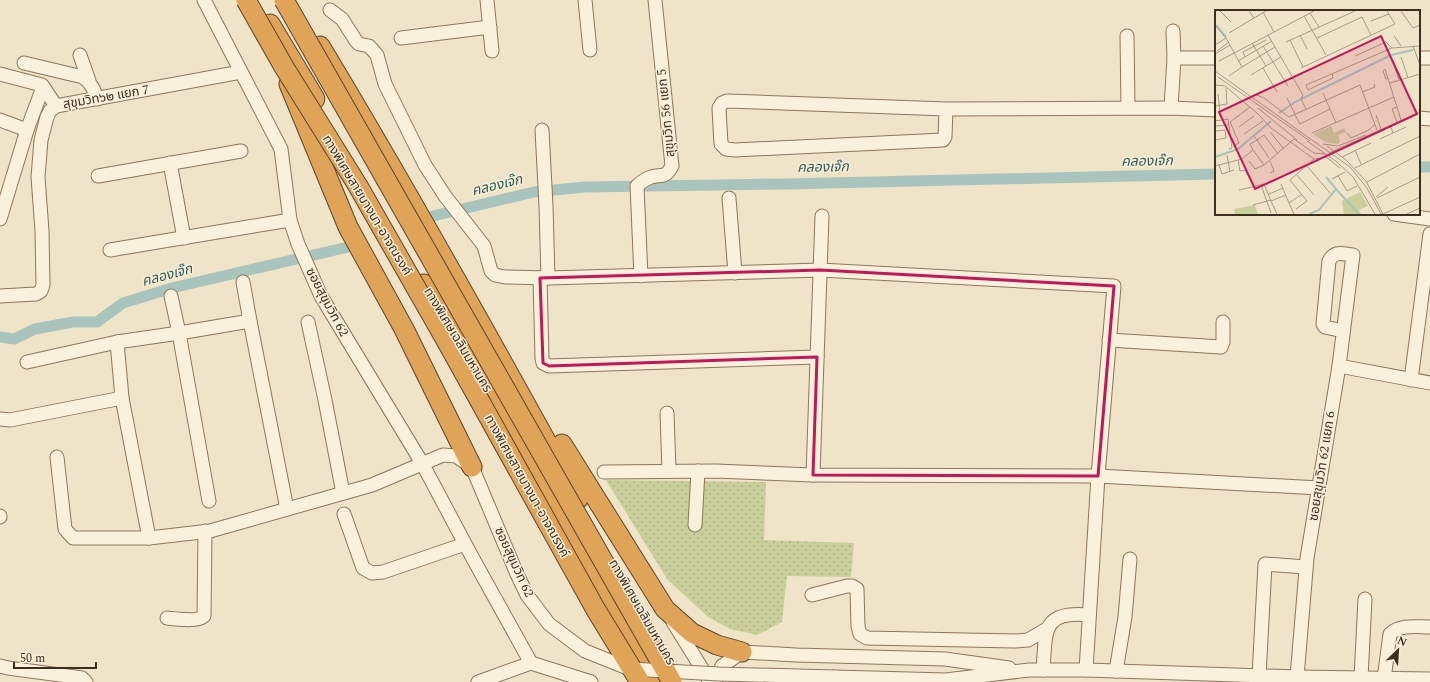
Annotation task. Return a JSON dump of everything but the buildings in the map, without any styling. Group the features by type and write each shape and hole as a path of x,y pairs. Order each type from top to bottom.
{"highway":[{"name":"ทางพิเศษสายบางนา-อาจณรงค์","path":"246,0 284,67 362,193 596,610 640,682"},
{"path":"255,0 348,227 404,329 472,467"},
{"name":"ทางพิเศษเฉลิมมหานคร","path":"255,0 491,397 656,682"},
{"path":"284,0 672,682"},
{"name":"ทางพิเศษเฉลิมมหานคร","path":"293,0 479,318 605,548 682,682"},
{"path":"479,318 518,375 665,609 692,633 717,645 742,652"}],"street":[{"name":"ซอยสุขุมวิท 62","path":"204,0 281,149 290,220 298,244 321,296 422,463 531,663"},
{"path":"487,0 492,51"},
{"path":"585,0 590,50"},
{"name":"สุขุมวิท 56 แยก 5","path":"641,276 637,186 642,181 650,177 664,176 672,166 655,0"},
{"path":"330,10 342,19 359,44 369,46 377,55 385,84 424,165 445,196 484,246 491,271 496,275 505,277 544,278 820,270 1114,286 1098,476 1086,670"},
{"path":"401,38 490,27"},
{"path":"1170,108 1174,58 1174,31"},
{"path":"1127,36 1128,108"},
{"path":"80,55 97,98"},
{"path":"1174,58 1215,58"},
{"path":"24,63 83,77 89,81"},
{"name":"สุขุมวิท๖๒ แยก 7","path":"0,296 36,294 41,291 42,231 38,178 41,140 50,111 56,106 241,72"},
{"path":"0,74 40,84 56,106"},
{"path":"0,219 27,130 43,87"},
{"path":"946,109 945,137 943,140 735,150 726,149 721,144 719,108 722,103 727,101 946,109 1170,108 1215,110"},
{"path":"1420,118 1430,119"},
{"path":"0,120 27,130"},
{"path":"542,130 546,206 543,363 549,366 817,357"},
{"path":"98,176 241,151"},
{"path":"170,164 184,238"},
{"path":"729,198 735,273"},
{"path":"1401,215 1430,219"},
{"path":"813,475 822,216"},
{"path":"110,250 290,220"},
{"path":"1411,380 1430,234"},
{"name":"ซอยสุขุมวิท 62 แยก 6","path":"1297,677 1306,567 1338,366 1343,330 1353,255 1335,254 1329,261 1323,324 1324,327 1343,330"},
{"path":"243,282 287,509"},
{"path":"171,296 209,501"},
{"path":"26,362 117,342 250,321"},
{"path":"308,322 343,493"},
{"path":"1109,340 1221,347 1223,342 1223,322"},
{"path":"117,342 122,398 149,538"},
{"path":"1338,366 1430,383"},
{"path":"0,418 10,420 122,398"},
{"path":"668,413 669,471"},
{"path":"57,457 64,529 72,538 149,538 205,531 372,485 443,455 456,456 472,467"},
{"name":"ซอยสุขุมวิท 62","path":"472,467 527,595 549,624 585,651 630,669 719,674 946,680 1029,670 1116,671 1195,678 1259,676 1430,679"},
{"path":"604,472 698,471 813,475 1098,476 1319,488"},
{"path":"695,525 698,471"},
{"path":"344,514 363,568 372,573 383,572 465,544"},
{"path":"167,618 200,619 204,616 205,531"},
{"path":"1116,671 1125,618 1130,559"},
{"path":"1259,676 1265,564 1306,567"},
{"path":"812,595 847,586 852,586 857,589 858,626 860,634 867,638 1015,641 1028,640 1047,629"},
{"path":"1361,678 1365,599"},
{"path":"665,609 710,682"},
{"path":"1043,670 1045,638 1047,629 1053,620 1062,615 1089,615"},
{"path":"1384,679 1390,634 1404,627 1430,627"},
{"path":"714,682 722,666 742,652 796,656 945,659 1029,670"},
{"path":"478,682 531,663 591,682"},
{"path":"0,669 0,666 57,679 84,679 86,682"}],"highlighted area":[{"path":"820,270 1114,286 1098,476 813,475 817,357 549,366 543,363 540,278"}],"green space":[{"path":"606,480 766,482 764,540 854,543 851,577 787,576 782,622 757,635 730,629 708,617 667,579"}],"waterway":[{"name":"คลองเจ๊ก","path":"1420,167 1430,167"},
{"name":"คลองเจ๊ก","path":"433,216 534,192 585,187 1215,174"},
{"name":"คลองเจ๊ก","path":"0,337 14,339 35,329 73,322 97,322 123,303 172,288 348,247"}]}
